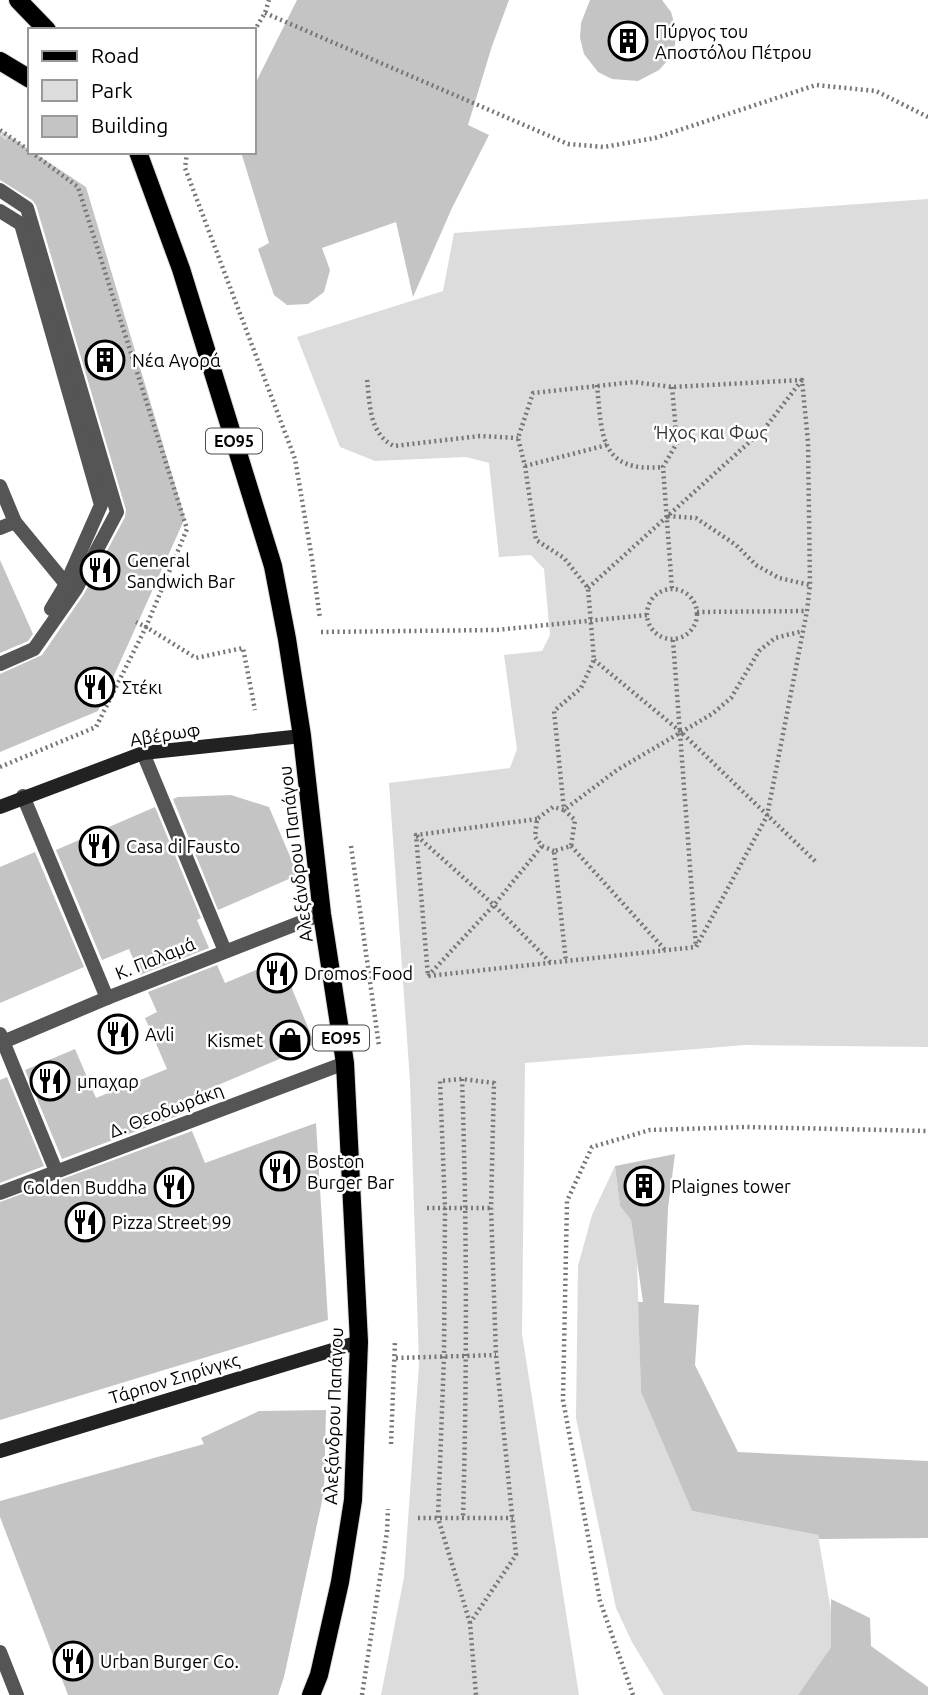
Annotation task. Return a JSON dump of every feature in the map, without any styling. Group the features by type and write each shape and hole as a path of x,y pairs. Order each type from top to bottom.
{"main road":[{"path":"18,0 45,28"},
{"path":"0,61 28,78"},
{"name":"Αλεξάνδρου Παπάγου","path":"139,154 181,270 273,566 302,736 322,914 345,1063 359,1342 353,1500 340,1582 319,1675 311,1695"}],"street":[{"path":"0,190 27,208 117,512 34,649 0,663"},
{"path":"0,211 21,224 101,505 71,586 33,641 0,655"},
{"path":"0,486 15,522 71,586"},
{"path":"0,528 15,522"},
{"name":"Αβέρωφ","path":"0,807 23,796 142,753 302,736"},
{"path":"142,753 225,951"},
{"path":"23,796 107,998"},
{"name":"Κ. Παλαμά","path":"2,1038 322,914"},
{"path":"2,1038 56,1171"},
{"name":"Δ. Θεοδωράκη","path":"0,1193 345,1063"},
{"name":"Τάρπον Σπρίνγκς","path":"0,1451 359,1342"},
{"path":"0,1652 17,1695"}],"path":[{"path":"256,28 269,0"},
{"path":"265,13 568,144 604,147 655,138 816,85 876,91 928,117"},
{"path":"0,130 28,151"},
{"path":"0,767 96,727 146,627 187,529 78,187 33,154"},
{"path":"367,380 374,427 384,442 394,446 481,436 517,438"},
{"path":"564,810 554,711 581,688 594,660 588,588 564,558 536,540 525,466 517,438 533,393 635,382 672,387 802,380"},
{"path":"588,588 765,428 802,380"},
{"path":"696,947 767,816 807,611 810,586 808,442 802,380"},
{"path":"597,386 603,434 609,453 624,463 641,469 663,467"},
{"path":"672,387 677,443 663,467 672,589"},
{"path":"525,466 607,445"},
{"path":"667,516 696,517 736,545 755,565 779,578 810,586"},
{"path":"672,589 690,597 697,612 692,630 673,640 654,631 647,615 649,604 655,597 672,589"},
{"path":"697,612 807,611"},
{"path":"321,632 496,630 647,615"},
{"path":"136,622 196,658 243,648 256,715"},
{"path":"564,810 617,769 712,714 731,698 759,651 775,638 803,631"},
{"path":"673,640 696,947"},
{"path":"594,660 681,732 817,863"},
{"path":"416,835 537,818 553,807 564,810 575,820 571,846"},
{"path":"537,818 535,837 541,846 554,851 571,846"},
{"path":"416,835 494,905 551,963"},
{"path":"416,835 428,976"},
{"path":"428,976 494,905 541,846"},
{"path":"571,846 666,951"},
{"path":"554,851 566,962"},
{"path":"428,976 696,947"},
{"path":"462,1079 467,1208 463,1518"},
{"path":"470,1623 516,1555 496,1355 491,1208 495,1083 462,1079 440,1081 445,1208 444,1356 438,1518 470,1623 476,1695"},
{"path":"633,1695 600,1601 563,1400 567,1201 592,1147 649,1130 746,1127 928,1131"},
{"path":"427,1208 491,1208"},
{"path":"396,1358 496,1355"},
{"path":"418,1518 513,1518"}],"green space":[{"name":"Ήχος και Φως","path":"928,199 928,1047 745,1045 525,1063 522,1334 579,1695 381,1695 404,1577 419,1364 410,1081 389,783 510,768 517,749 504,655 542,651 550,635 544,569 531,555 499,557 489,463 466,457 375,461 340,447 297,337 443,291 454,233"},
{"path":"615,1166 620,1206 631,1220 637,1262 641,1392 692,1511 818,1535 831,1611 831,1647 798,1695 664,1695 632,1642 616,1608 576,1418 578,1266 592,1215"}],"building":[{"path":"297,0 509,0 468,125 489,135 452,208 413,297 396,222 322,248 330,270 324,292 308,304 287,305 274,295 258,249 269,243 242,154 256,154 256,82"},
{"name":"Πύργος του Αποστόλου Πέτρου","path":"590,0 662,0 671,12 676,29 675,45 668,60 659,70 638,81 612,79 598,72 584,54 580,38 581,23"},
{"name":"Νέα Αγορά","path":"0,130 28,149 28,154 36,154 86,187 185,518 98,711 0,752 0,674 42,655 84,594 125,517 126,510 36,205 0,180"},
{"path":"0,560 33,634 28,641 0,653"},
{"path":"231,795 269,807 298,875 218,910 173,799"},
{"path":"155,807 201,918 197,920 209,948 140,975 129,949 102,960 56,850"},
{"path":"35,852 84,967 0,1003 0,867"},
{"path":"280,960 315,1044 180,1101 185,1113 62,1159 25,1070 75,1049 96,1098 167,1069 145,1018 157,1012 148,992 217,965 225,983"},
{"path":"7,1077 44,1166 0,1183 0,1080"},
{"path":"316,1123 328,1320 0,1420 0,1202 192,1131 205,1163"},
{"path":"675,1154 668,1208 664,1303 699,1305 695,1365 738,1452 928,1461 928,1538 819,1539 818,1535 692,1511 641,1392 638,1302 643,1302 631,1220 620,1206 615,1166"},
{"path":"326,1410 324,1492 278,1695 68,1695 0,1517 0,1501 204,1444 201,1438 259,1411"},
{"path":"831,1599 870,1618 871,1646 928,1687 928,1695 798,1695 831,1647"}],"tunnel":[{"path":"0,136 3,132"}],"place":[{"name":"Πύργος του Αποστόλου Πέτρου","path":"628,41"},
{"name":"Νέα Αγορά","path":"105,360"},
{"name":"General Sandwich Bar","path":"100,570"},
{"name":"Στέκι","path":"95,687"},
{"name":"Casa di Fausto","path":"99,846"},
{"name":"Dromos Food","path":"277,973"},
{"name":"Avli","path":"118,1034"},
{"name":"Kismet","path":"290,1040"},
{"name":"μπαχαρ","path":"50,1081"},
{"name":"Boston Burger Bar","path":"280,1171"},
{"name":"Plaignes tower","path":"644,1186"},
{"name":"Golden Buddha","path":"174,1187"},
{"name":"Pizza Street 99","path":"85,1222"},
{"name":"Urban Burger Co.","path":"73,1661"}]}
